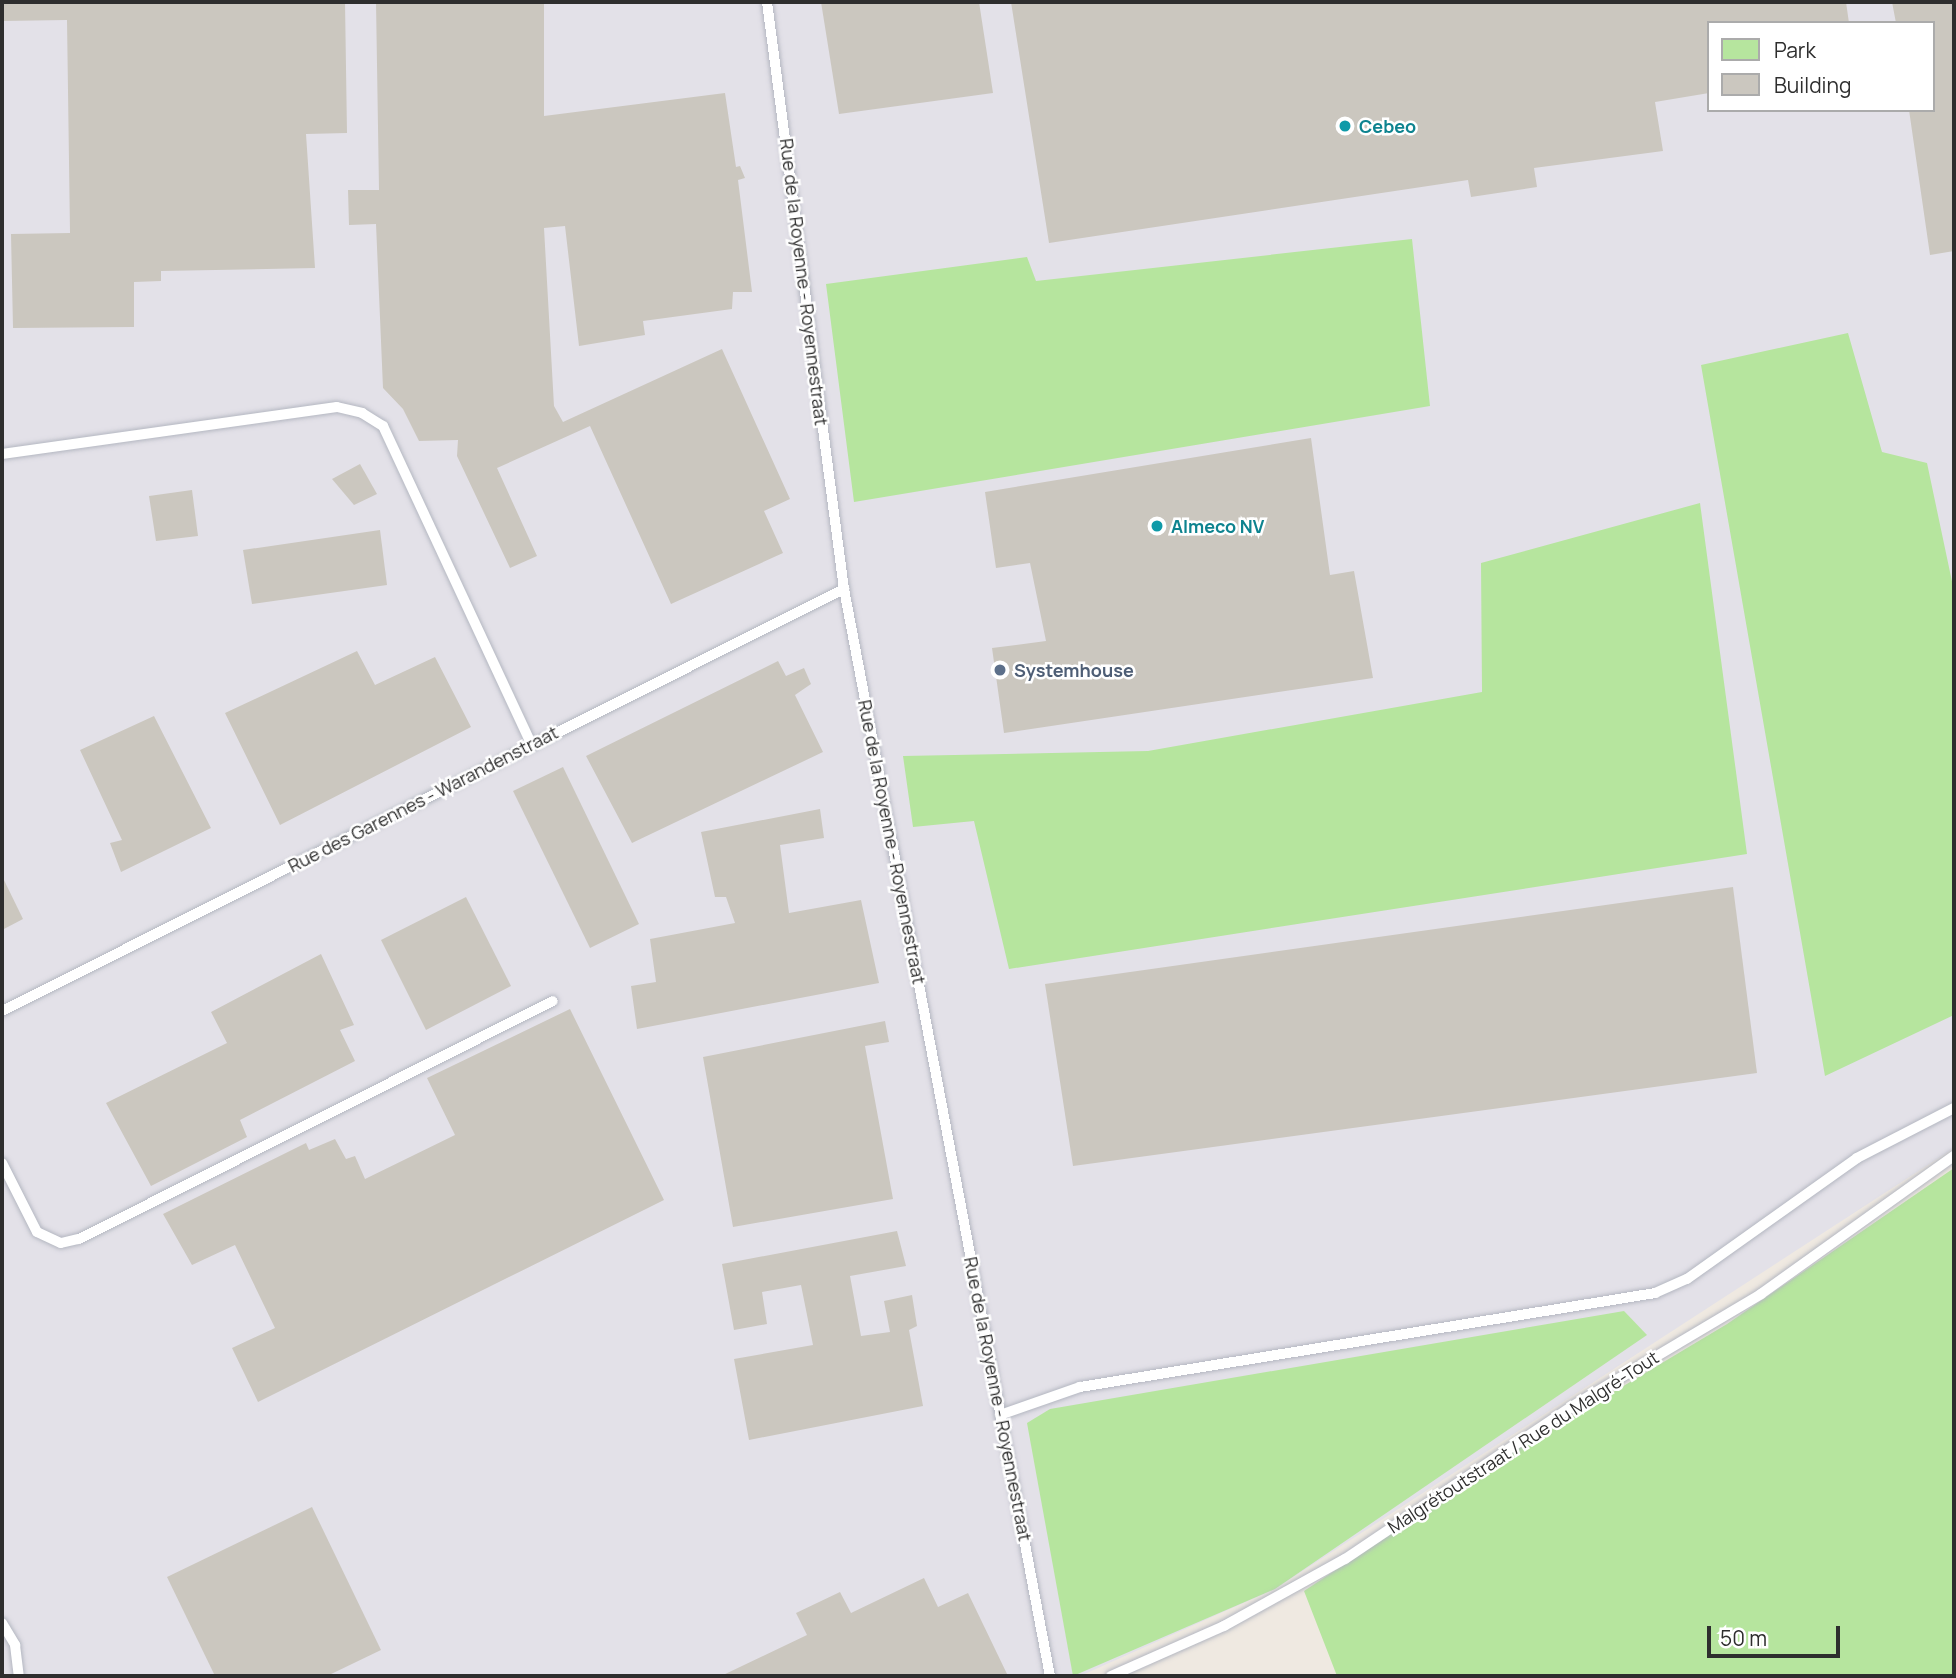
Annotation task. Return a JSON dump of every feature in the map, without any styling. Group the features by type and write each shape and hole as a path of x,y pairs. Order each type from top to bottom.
{"lane":[{"name":"Rue de la Royenne - Royennestraat","path":"767,2 844,589 1051,1676"},
{"path":"2,454 337,407 362,413 383,426 531,744"},
{"name":"Rue des Garennes - Warandenstraat","path":"2,1011 844,589"},
{"path":"2,1163 37,1232 61,1243 79,1239 554,1001"},
{"path":"1000,1415 1080,1387 1656,1293 1688,1279 1857,1158 1954,1108"},
{"name":"Malgrétoutstraat / Rue du Malgré-Tout","path":"1111,1676 1224,1626 1345,1559 1571,1407 1760,1294 1954,1156"},
{"path":"2,1623 15,1645 19,1676"}],"shaded area":[{"path":"2,2 1954,2 1954,1148 1275,1589 1080,1676 2,1676"}],"green space":[{"path":"1412,239 1430,406 854,502 826,284 1027,257 1036,281"},
{"path":"1848,333 1882,452 1927,463 1954,591 1954,1015 1825,1076 1701,365"},
{"path":"1700,503 1747,854 1009,969 974,821 913,827 903,756 1148,751 1482,692 1481,563"},
{"path":"1954,1168 1954,1676 1337,1676 1304,1591 1513,1452 1727,1324"},
{"path":"1624,1311 1647,1335 1275,1589 1073,1676 1027,1423 1050,1409"}],"building":[{"path":"2,2 345,2 347,133 306,134 315,268 161,271 161,281 134,282 134,327 13,328 11,234 70,233 67,20 2,21"},
{"path":"376,2 544,2 544,116 725,93 736,167 740,166 745,178 738,180 752,292 733,292 732,309 643,321 645,335 579,346 565,226 544,228 554,406 563,422 722,349 790,499 764,511 783,553 671,604 590,426 497,468 537,556 510,568 457,456 458,440 419,441 403,409 383,388 376,224 349,225 348,190 379,190"},
{"path":"821,2 979,2 993,93 839,114"},
{"name":"Cebeo","path":"1011,2 1846,2 1849,21 1708,21 1708,93 1655,102 1663,151 1534,168 1537,187 1471,197 1468,180 1049,243"},
{"path":"1892,2 1954,2 1954,251 1930,255 1909,112 1935,112 1935,21 1896,21"},
{"path":"1311,438 1330,575 1354,571 1373,678 1004,733 992,648 1046,641 1030,563 996,568 985,492"},
{"path":"360,464 377,494 354,505 332,479"},
{"path":"192,490 198,536 156,541 149,496"},
{"path":"380,530 387,585 252,604 243,550"},
{"path":"357,651 375,685 435,657 471,727 280,825 225,713"},
{"path":"778,661 786,676 804,668 811,684 795,695 823,752 632,843 586,756"},
{"path":"154,716 211,828 121,872 110,843 122,840 80,750"},
{"path":"563,767 639,924 590,948 513,791"},
{"path":"820,809 824,838 780,845 789,913 861,900 879,983 637,1029 631,986 656,982 650,939 735,923 726,897 715,897 701,832"},
{"path":"2,876 23,919 2,930"},
{"path":"1733,887 1757,1073 1073,1166 1045,984"},
{"path":"466,897 511,986 426,1030 381,940"},
{"path":"321,954 354,1025 340,1030 355,1061 240,1120 247,1137 151,1186 106,1103 227,1043 211,1012"},
{"path":"570,1009 664,1200 258,1402 232,1348 275,1328 235,1245 192,1265 163,1214 306,1143 309,1150 335,1139 346,1159 355,1156 365,1179 455,1135 427,1078"},
{"path":"885,1021 889,1042 865,1046 893,1199 733,1227 703,1057"},
{"path":"897,1231 906,1266 850,1276 861,1336 890,1332 884,1301 912,1295 917,1326 909,1330 923,1406 749,1440 734,1359 813,1345 801,1285 762,1292 767,1324 734,1330 722,1264"},
{"path":"312,1507 381,1650 327,1676 215,1676 167,1577"},
{"path":"924,1578 938,1607 968,1593 1008,1676 721,1676 807,1635 796,1613 840,1592 851,1613"}],"place":[{"name":"Cebeo","path":"1345,126"},
{"name":"Almeco NV","path":"1157,526"},
{"name":"Systemhouse","path":"1000,670"}]}
